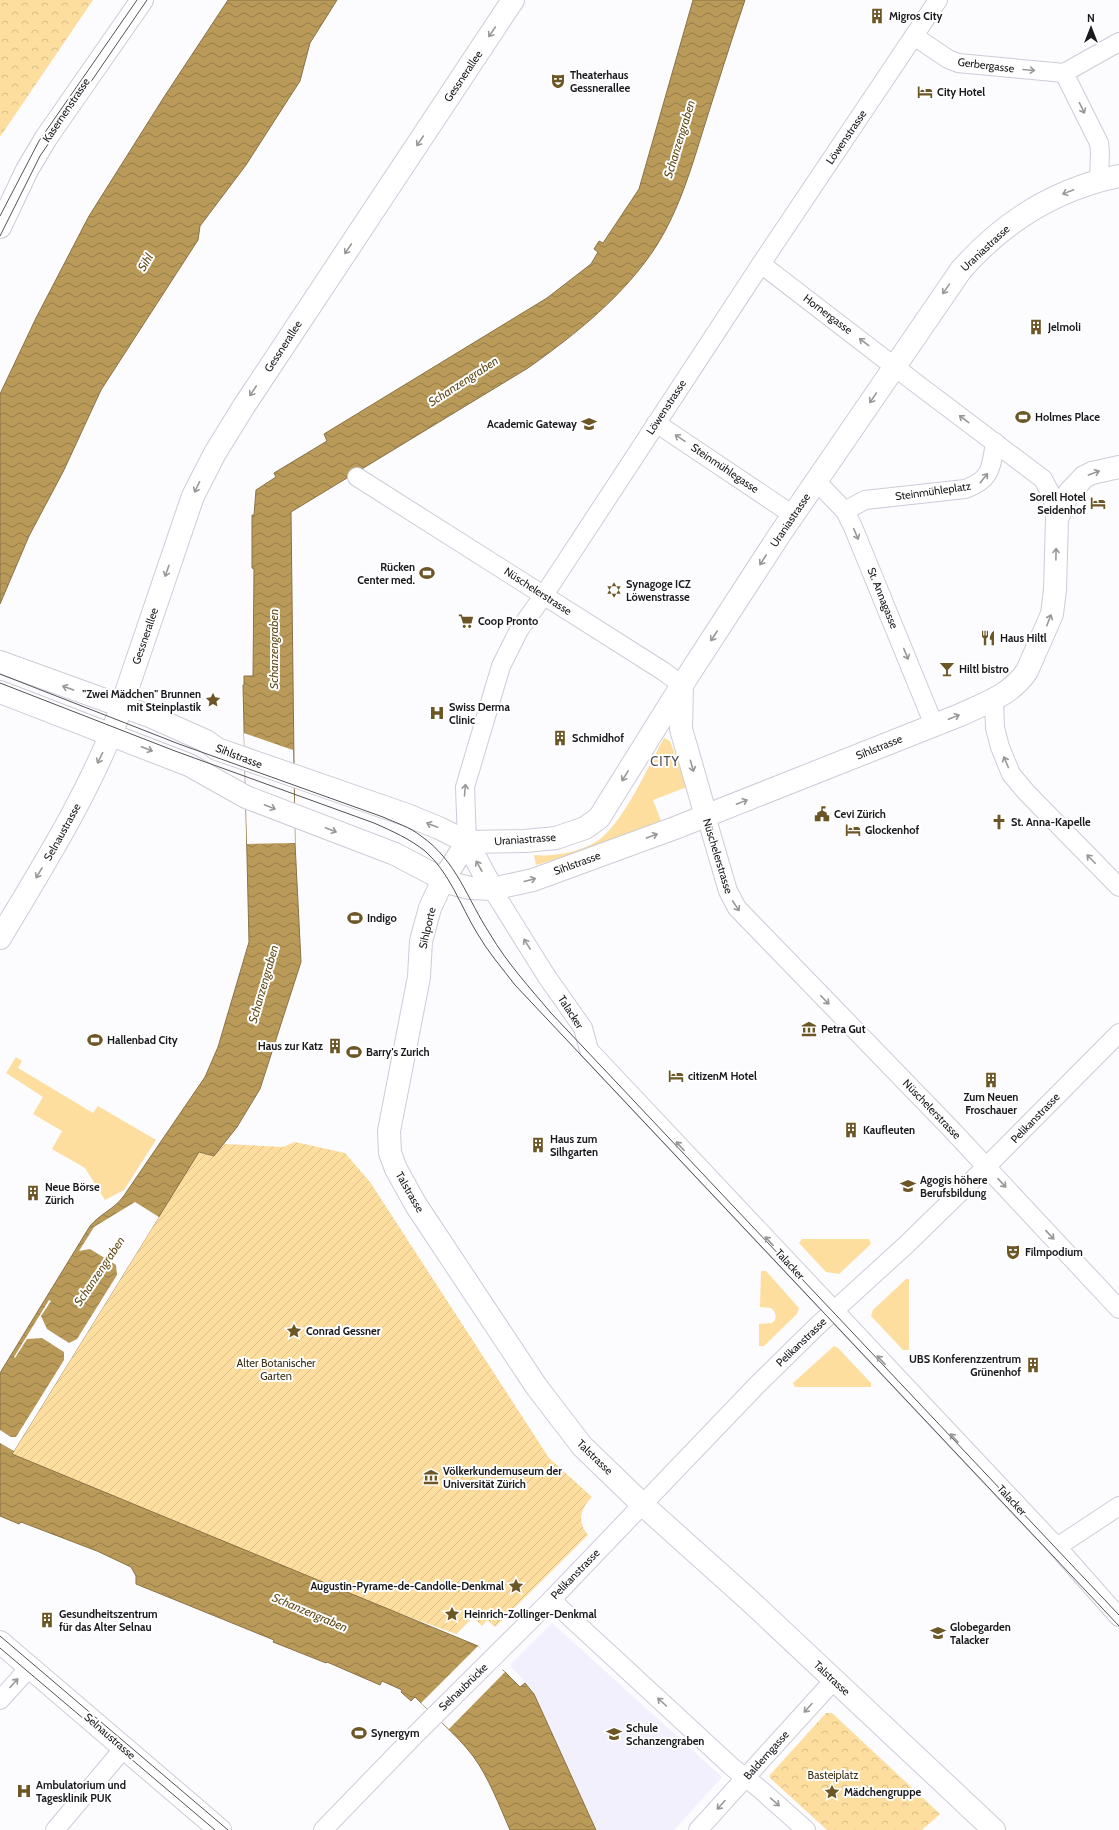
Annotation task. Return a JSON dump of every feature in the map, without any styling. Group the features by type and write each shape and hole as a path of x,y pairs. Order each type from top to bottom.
{"street":[{"name":"Kasernenstrasse","path":"0,227 27,170 46,138 142,0"},
{"name":"Gessnerallee","path":"116,721 193,496 215,453 261,379 513,0"},
{"name":"Löwenstrasse","path":"467,842 464,787 501,666 519,630 544,595 761,264 938,0"},
{"name":"Gerbergasse","path":"914,36 948,59 958,63 1064,73"},
{"path":"1109,179 1100,152 1099,143 1064,73 1119,42"},
{"name":"Uraniastrasse","path":"467,842 525,841 556,838 585,828 599,818 682,685 793,515 952,281 983,246 1013,222 1038,206 1069,191 1109,179"},
{"name":"Hornergasse","path":"761,264 895,366"},
{"path":"895,366 1043,478 1052,496 1057,519"},
{"name":"Steinmühlegasse","path":"656,423 793,515"},
{"name":"Steinmühleplatz","path":"845,511 865,500 959,490 978,485 987,476 995,442"},
{"name":"Sihlstrasse","path":"492,889 533,880 706,816 934,725 994,699 1010,690 1024,676 1052,614 1056,590 1057,519 1068,494 1084,477 1092,473 1119,467"},
{"name":"Nüschelerstrasse","path":"357,477 544,595 682,685 681,729 728,891 736,908 986,1167 1119,1309"},
{"name":"St. Annagasse","path":"816,481 845,511 856,534 934,725"},
{"name":"Sihlstrasse","path":"6,664 116,721 246,797 395,854 443,880"},
{"name":"Sihlstrasse","path":"0,693 116,721 152,717 206,741 214,748 407,815 439,828 467,842"},
{"path":"994,699 995,728 1000,747 1011,774 1026,792 1119,887"},
{"name":"Selnaustrasse","path":"0,938 68,824 116,721"},
{"path":"467,842 492,889"},
{"name":"Sihlporte","path":"419,978 421,941 430,908 443,880 467,842"},
{"path":"443,880 470,888 492,889"},
{"name":"Talacker","path":"492,889 547,977 583,1028 589,1050 980,1467 1057,1547 1119,1617"},
{"name":"Talstrasse","path":"419,978 389,1131 390,1153 396,1169 416,1205 536,1386 582,1446 643,1505 749,1600 994,1830"},
{"name":"Pelikanstrasse","path":"492,1660 758,1385 834,1310 906,1245 986,1167 1119,1033"},
{"path":"1057,1547 1119,1506"},
{"path":"552,1599 691,1729 806,1830"},
{"name":"Selnaustrasse","path":"0,1642 220,1830"},
{"name":"Selnaubrücke","path":"323,1830 434,1715 492,1660"},
{"path":"0,1700 30,1667"},
{"name":"Balderngasse","path":"698,1830 834,1680"},
{"path":"55,1830 124,1748"}],"shaded area":[{"name":"Schule Schanzengraben","path":"552,1623 722,1777 674,1830 597,1830 533,1691 510,1665"}],"green space":[{"path":"0,0 93,0 0,137"},
{"path":"664,738 670,741 687,787 653,800 661,821 571,855 536,865 534,855 550,855 574,851 589,846 606,834 616,823 625,809 643,779"},
{"path":"16,1057 22,1061 18,1068 93,1113 98,1106 156,1140 124,1190 105,1200 85,1168 52,1149 62,1131 33,1114 43,1097 6,1073"},
{"name":"Alter Botanischer Garten","path":"295,1142 345,1153 370,1182 549,1458 592,1497 585,1506 581,1515 582,1525 588,1535 495,1627 487,1620 482,1626 473,1617 456,1634 374,1604 12,1454 199,1152 214,1156 225,1144 283,1147"},
{"path":"802,1239 869,1239 871,1244 839,1274 826,1272 799,1243"},
{"path":"761,1271 766,1271 799,1308 797,1314 764,1346 759,1346 759,1324 772,1323 776,1316 771,1308 760,1307"},
{"path":"906,1279 909,1279 909,1350 903,1350 871,1316 873,1310"},
{"path":"834,1346 838,1348 871,1383 871,1387 795,1387 793,1383"},
{"name":"Basteiplatz","path":"826,1713 832,1713 940,1814 922,1830 827,1830 769,1776"}],"water":[{"name":"Sihl","path":"228,0 337,0 310,43 300,81 246,165 200,226 198,240 101,390 63,472 29,536 0,604 0,394 36,318 89,216 164,97"},
{"name":"Schanzengraben","path":"693,0 745,0 679,202 657,245 630,281 615,297 581,327 528,368 291,512 295,843 301,962 260,1089 237,1127 214,1156 199,1152 12,1454 478,1646 481,1649 480,1654 497,1672 503,1670 520,1687 525,1683 534,1694 596,1830 510,1830 498,1801 479,1764 452,1733 415,1697 411,1701 401,1692 402,1690 382,1681 380,1685 136,1584 136,1576 131,1567 97,1551 21,1522 19,1524 0,1516 0,1373 90,1226 123,1197 205,1077 218,1047 249,942 243,685 244,676 253,676 254,569 252,568 252,515 254,515 256,490 276,477 274,473 327,441 324,434 547,298 591,264 598,252 594,249 599,241 603,243 639,189"}],"pier":[{"path":"244,733 293,750 295,843 247,844"},
{"path":"135,1202 159,1217 14,1451 0,1443 0,1430 11,1437 16,1437 64,1360 64,1352 42,1338 27,1339 15,1358 14,1357 49,1300 51,1301 41,1316 47,1329 69,1343 77,1339 117,1275 116,1265 90,1249 79,1251 94,1227"},
{"path":"478,1646 483,1650 481,1653 498,1670 501,1669 505,1672 449,1729 421,1703"}],"tram line":[{"path":"0,216 39,141 137,0"},
{"path":"0,236 40,156 147,0"},
{"path":"0,674 179,744 383,817 412,830 433,846 453,869 482,921 504,955 551,1013 1119,1615"},
{"path":"0,683 175,751 374,823 407,839 425,851 434,860 448,879 481,940 515,985 1119,1626"},
{"path":"0,1636 228,1830"},
{"path":"0,1648 215,1830"}],"place":[{"name":"Migros City","path":"877,16"},
{"name":"Theaterhaus Gessnerallee","path":"558,81"},
{"name":"City Hotel","path":"925,92"},
{"name":"Jelmoli","path":"1036,327"},
{"name":"Holmes Place","path":"1023,417"},
{"name":"Academic Gateway","path":"589,424"},
{"name":"Sorell Hotel Seidenhof","path":"1098,503"},
{"name":"Rücken Center med.","path":"427,573"},
{"name":"Synagoge ICZ Löwenstrasse","path":"614,590"},
{"name":"Coop Pronto","path":"466,621"},
{"name":"Haus Hiltl","path":"988,638"},
{"name":"Hiltl bistro","path":"947,669"},
{"name":"\"Zwei Mädchen\" Brunnen mit Steinplastik","path":"213,700"},
{"name":"Swiss Derma Clinic","path":"437,713"},
{"name":"Schmidhof","path":"560,738"},
{"name":"Cevi Zürich","path":"822,814"},
{"name":"St. Anna-Kapelle","path":"999,822"},
{"name":"Glockenhof","path":"853,830"},
{"name":"Indigo","path":"355,918"},
{"name":"Petra Gut","path":"809,1029"},
{"name":"Hallenbad City","path":"95,1040"},
{"name":"Haus zur Katz","path":"335,1046"},
{"name":"Barry's Zurich","path":"354,1052"},
{"name":"citizenM Hotel","path":"676,1076"},
{"name":"Zum Neuen Froschauer","path":"991,1080"},
{"name":"Kaufleuten","path":"851,1130"},
{"name":"Haus zum Silhgarten","path":"538,1145"},
{"name":"Agogis höhere Berufsbildung","path":"908,1186"},
{"name":"Neue Börse Zürich","path":"33,1193"},
{"name":"Filmpodium","path":"1013,1252"},
{"name":"Conrad Gessner","path":"294,1331"},
{"name":"UBS Konferenzzentrum Grünenhof","path":"1033,1365"},
{"name":"Völkerkundemuseum der Universität Zürich","path":"431,1477"},
{"name":"Augustin-Pyrame-de-Candolle-Denkmal","path":"516,1586"},
{"name":"Heinrich-Zollinger-Denkmal","path":"452,1614"},
{"name":"Gesundheitszentrum für das Alter Selnau","path":"47,1620"},
{"name":"Globegarden Talacker","path":"938,1633"},
{"name":"Synergym","path":"359,1733"},
{"name":"Schule Schanzengraben","path":"614,1734"},
{"name":"Ambulatorium und Tagesklinik PUK","path":"24,1791"},
{"name":"Mädchengruppe","path":"832,1792"}],"district":[{"name":"CITY","path":"665,761"}]}
